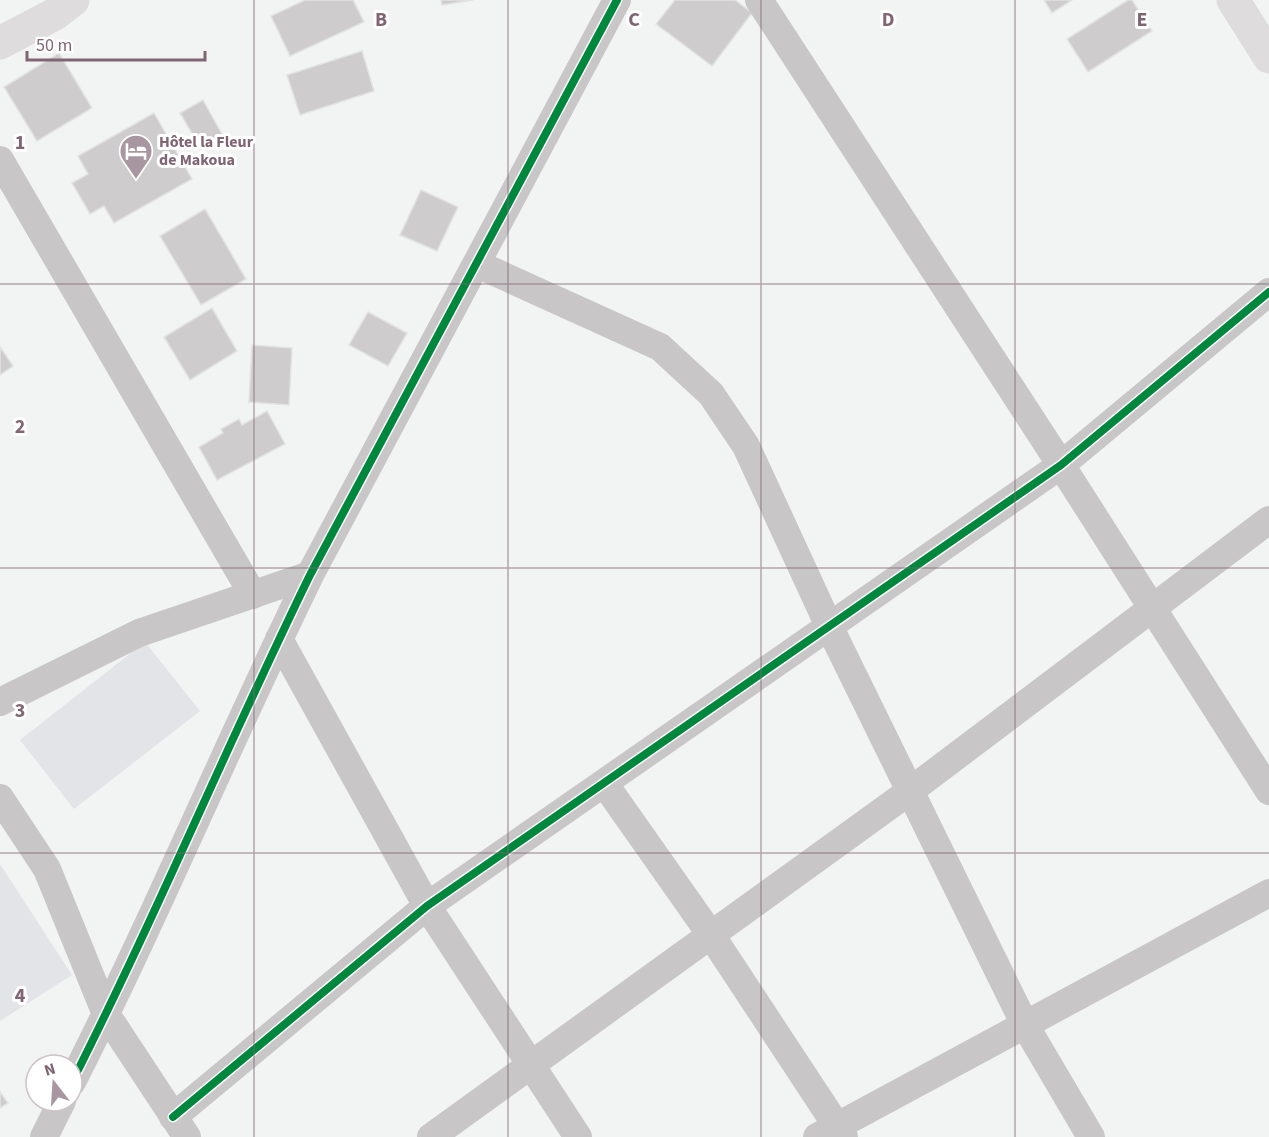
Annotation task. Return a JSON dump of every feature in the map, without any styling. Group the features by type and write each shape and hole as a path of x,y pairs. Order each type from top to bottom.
{"main road":[{"path":"0,43 64,7 99,0"},
{"path":"1233,0 1265,41"}],"street":[{"path":"84,1058 310,575 617,0"},
{"path":"759,0 1061,465 1269,791"},
{"path":"0,160 253,595"},
{"path":"477,264 660,347 711,394 746,446 829,626 1025,1024 1091,1137"},
{"path":"0,798 48,869 106,1014 180,1127 427,906 1061,465 1269,292"},
{"path":"430,1137 910,791 1269,520"},
{"path":"0,702 139,633 310,575"},
{"path":"279,639 427,906 578,1137"},
{"path":"604,783 711,935 833,1134 1025,1024 1269,892"},
{"path":"44,1137 56,1113"}],"shaded area":[{"path":"145,642 200,711 74,809 20,740"},
{"path":"0,864 72,975 0,1021"}],"building":[{"path":"305,0 353,0 364,22 290,56 271,16"},
{"path":"441,0 473,0 442,5"},
{"path":"675,0 735,0 752,13 712,66 656,24"},
{"path":"1044,0 1072,0 1052,13"},
{"path":"1128,0 1132,0 1152,31 1088,72 1067,39"},
{"path":"362,51 374,91 300,115 287,75"},
{"path":"59,53 92,108 37,141 4,87"},
{"path":"203,100 223,136 201,149 180,113"},
{"path":"154,113 192,179 114,223 104,206 90,214 72,183 88,174 78,156"},
{"path":"421,190 458,207 437,251 400,235"},
{"path":"205,209 246,279 201,305 160,236"},
{"path":"212,308 237,351 190,380 164,337"},
{"path":"368,312 407,333 388,366 349,345"},
{"path":"252,345 292,348 289,405 249,402"},
{"path":"0,347 13,366 0,375"},
{"path":"267,411 285,444 217,480 199,447 223,433 221,429 239,419 242,425"},
{"path":"0,1092 8,1103 0,1108"}],"cycle path":[{"path":"84,1058 310,575 617,0"},
{"path":"173,1117 427,906 1061,465 1269,292"}],"place":[{"name":"Hôtel la Fleur de Makoua","path":"136,180"}]}
